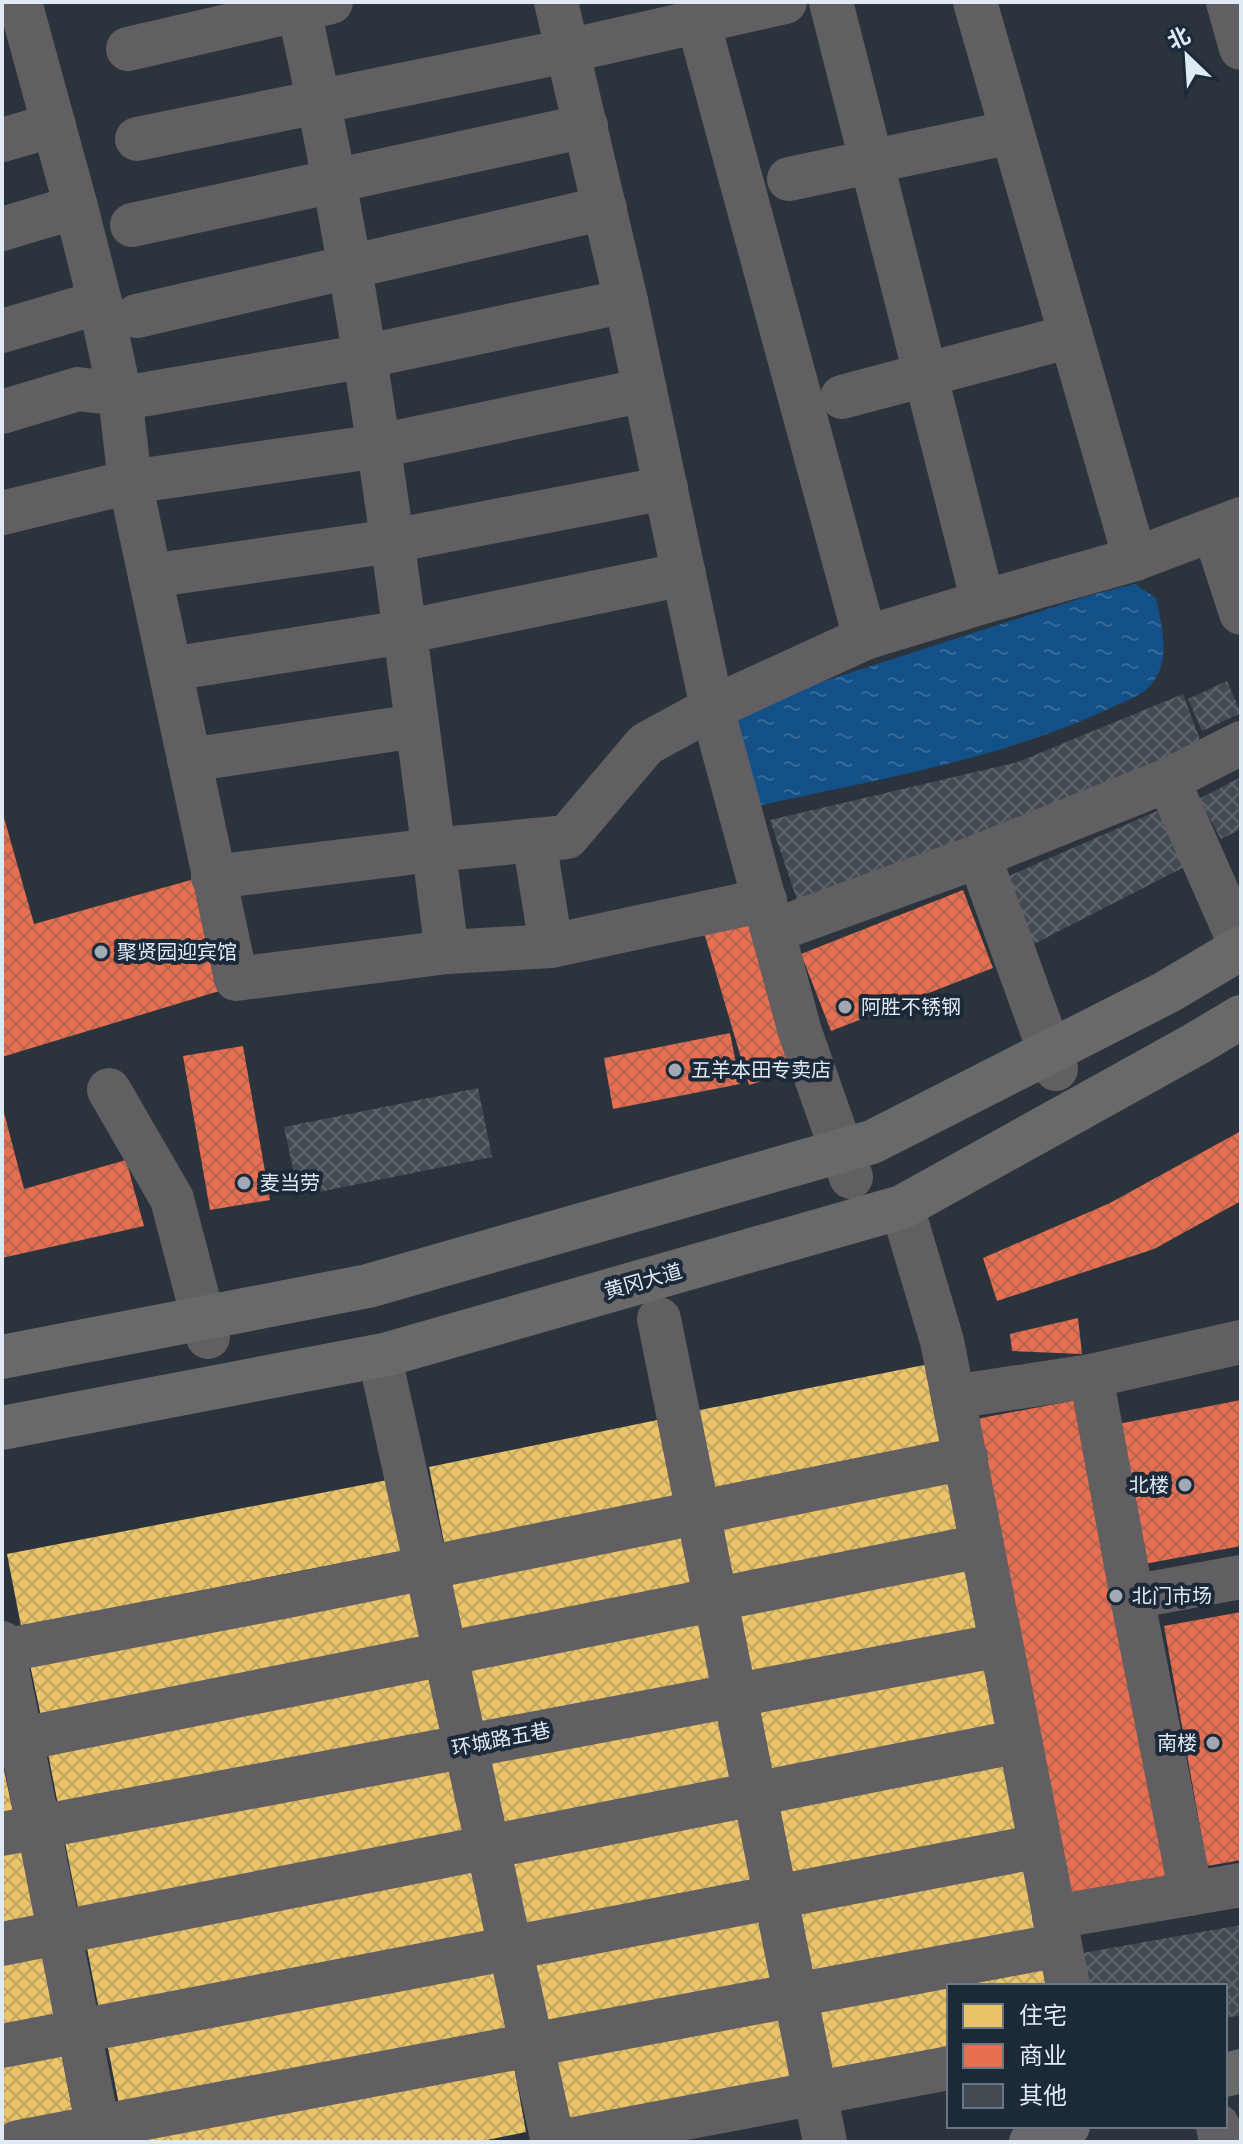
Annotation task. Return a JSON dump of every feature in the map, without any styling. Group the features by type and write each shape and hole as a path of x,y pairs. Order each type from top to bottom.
{"main road":[{"path":"2,1357 368,1286 872,1142 1167,992 1241,947"},
{"name":"黄冈大道","path":"2,1428 388,1354 902,1207 1241,1017"},
{"path":"1031,2142 1063,2128"}],"street":[{"path":"556,2 626,301 712,708 800,1032 851,1177"},
{"path":"137,139 567,51 785,2"},
{"path":"831,2 983,602"},
{"path":"975,2 1135,559"},
{"path":"1228,2 1241,48"},
{"path":"128,49 309,5 319,101 379,446 447,952"},
{"path":"698,21 865,638"},
{"path":"17,30 54,125 76,207 119,309 120,395 130,482 236,979 447,952 551,946 769,916 979,856 1168,780 1241,743"},
{"path":"2,140 54,125"},
{"path":"132,225 586,126"},
{"path":"789,179 1012,132"},
{"path":"2,229 76,207"},
{"path":"2,331 349,267 605,208"},
{"path":"2,412 78,389 135,396 364,357 626,301"},
{"path":"842,397 1071,336"},
{"path":"2,513 130,482 379,446 645,390"},
{"path":"150,576 392,541 666,488"},
{"path":"213,877 567,837 646,744 712,708 865,638 1135,559 1228,525 1241,613"},
{"path":"170,669 404,632 684,574"},
{"path":"189,760 416,726"},
{"path":"1168,780 1241,947"},
{"path":"534,840 551,946"},
{"path":"979,856 1056,1069"},
{"path":"109,1090 172,1199 208,1337"},
{"path":"908,1227 942,1341 1061,1950"},
{"path":"659,1319 825,2142"},
{"path":"953,1397 1091,1376 1241,1342"},
{"path":"384,1376 556,2142 947,2068"},
{"path":"1091,1376 1191,1894"},
{"path":"2,1651 314,1591 966,1458"},
{"path":"2,1743 981,1546"},
{"path":"1132,1597 1241,1577"},
{"path":"2,1643 101,2142"},
{"name":"环城路五巷","path":"2,1834 1001,1645"},
{"path":"2,1944 1020,1741"},
{"path":"2,2046 1040,1846"},
{"path":"18,2142 1061,1950 1191,1894 1241,1885"}],"water":[{"path":"1135,584 1156,598 1163,640 1159,672 1139,695 1067,727 980,755 757,806 745,779 737,713 769,699 1091,595"}],"building: 住宅":[{"path":"929,1364 946,1446 705,1494 690,1412"},
{"path":"667,1418 683,1498 445,1547 429,1467"},
{"path":"946,1470 960,1540 723,1589 709,1517"},
{"path":"393,1479 407,1550 21,1626 7,1554"},
{"path":"686,1521 700,1592 463,1640 448,1569"},
{"path":"967,1561 981,1632 744,1680 730,1609"},
{"path":"415,1579 429,1651 43,1726 28,1655"},
{"path":"704,1613 718,1685 480,1733 466,1662"},
{"path":"987,1662 1001,1733 764,1781 750,1710"},
{"path":"432,1668 446,1739 60,1815 46,1743"},
{"path":"725,1714 739,1785 502,1833 487,1762"},
{"path":"2,1761 15,1821 2,1823"},
{"path":"1009,1761 1023,1832 786,1880 772,1809"},
{"path":"452,1766 465,1838 79,1913 65,1842"},
{"path":"746,1812 761,1883 524,1932 509,1861"},
{"path":"23,1847 36,1916 2,1922 2,1852"},
{"path":"1027,1858 1042,1929 804,1978 790,1906"},
{"path":"472,1868 486,1939 100,2015 86,1943"},
{"path":"767,1910 781,1981 543,2029 529,1958"},
{"path":"43,1954 55,2022 2,2033 2,1962"},
{"path":"1047,1959 1052,1984 947,1984 947,2052 824,2078 810,2007"},
{"path":"492,1963 507,2034 120,2110 106,2038"},
{"path":"786,2009 800,2080 563,2129 549,2057"},
{"path":"61,2051 74,2120 2,2134 2,2062"},
{"path":"513,2061 526,2132 477,2142 127,2142"}],"building: 商业":[{"path":"3,814 34,924 198,878 226,989 2,1057"},
{"path":"963,890 993,968 831,1031 801,954"},
{"path":"747,916 792,1072 749,1085 703,929"},
{"path":"730,1033 740,1084 613,1109 604,1058"},
{"path":"243,1046 270,1200 210,1210 183,1056"},
{"path":"2,1105 24,1189 126,1160 144,1226 2,1258"},
{"path":"1241,1131 1241,1201 1154,1249 997,1301 983,1258 1110,1203"},
{"path":"1078,1318 1082,1354 1012,1351 1010,1334"},
{"path":"1082,1399 1174,1890 1070,1909 976,1419"},
{"name":"北楼","path":"1241,1400 1241,1546 1144,1564 1118,1424"},
{"name":"南楼","path":"1241,1612 1241,1860 1207,1866 1164,1626"}],"building: 其他":[{"path":"1227,681 1241,713 1202,731 1188,699"},
{"path":"1183,694 1202,745 798,903 770,820 1018,762"},
{"path":"1241,777 1241,829 1221,839 1199,799"},
{"path":"1162,809 1190,864 1032,945 1004,878"},
{"path":"478,1088 492,1157 299,1196 284,1127"},
{"path":"1241,1925 1241,2015 1227,2018 1227,1984 1083,1984 1077,1954"}],"place":[{"name":"聚贤园迎宾馆","path":"101,952"},
{"name":"阿胜不锈钢","path":"845,1007"},
{"name":"五羊本田专卖店","path":"675,1070"},
{"name":"麦当劳","path":"244,1183"},
{"name":"北楼","path":"1185,1485"},
{"name":"北门市场","path":"1116,1596"},
{"name":"南楼","path":"1213,1743"}]}
